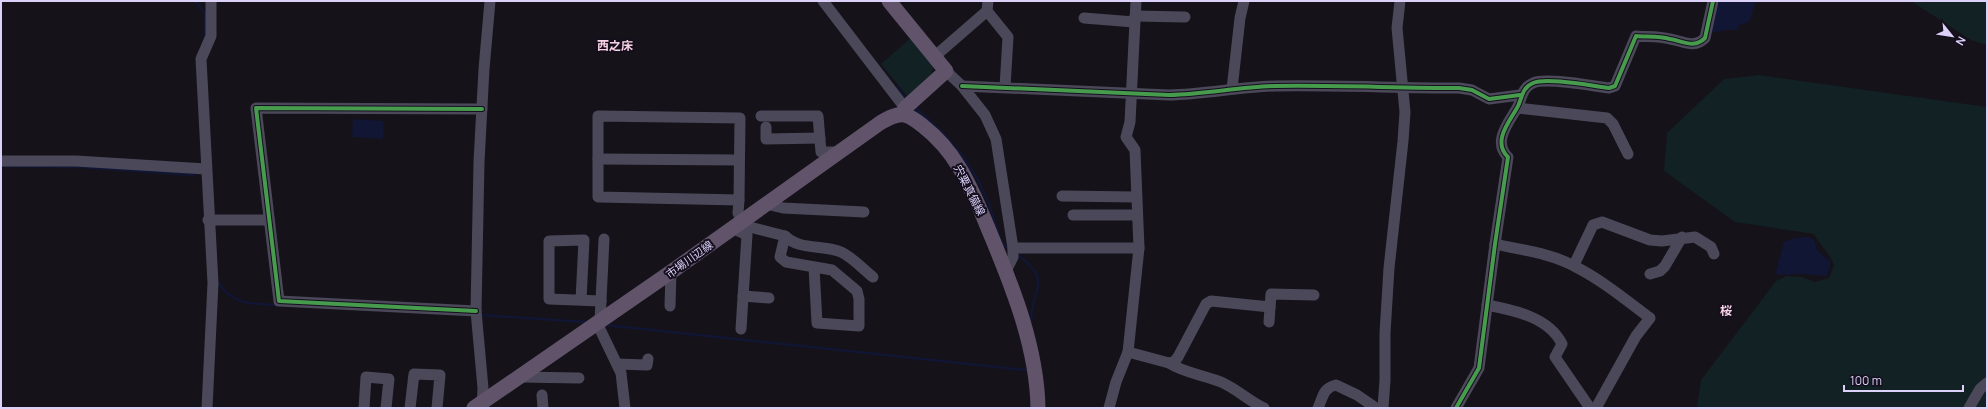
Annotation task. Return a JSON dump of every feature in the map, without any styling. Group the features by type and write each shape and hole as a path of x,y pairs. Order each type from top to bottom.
{"main road":[{"path":"889,1 946,71 905,112"},
{"name":"市場川辺線","path":"479,406 889,117 905,112"},
{"name":"宍粟真備線","path":"905,112 928,130 959,166 975,197 1006,271 1028,341 1035,374 1038,408"}],"street":[{"path":"207,408 213,283 212,220 206,170 201,59 211,36 211,1"},
{"path":"479,406 483,388 476,311 479,162 484,70 490,1"},
{"path":"823,1 905,112"},
{"path":"1109,408 1116,382 1128,352 1139,248 1136,197 1136,150 1126,136 1130,122 1136,1"},
{"path":"1232,89 1240,18 1244,1"},
{"path":"1382,408 1389,268 1405,112 1397,28 1400,1"},
{"path":"1456,408 1479,368 1494,244 1508,157 1504,153 1500,144 1513,112 1518,108 1520,95 1532,83 1543,81 1609,88 1615,86 1636,36 1671,39 1682,43 1696,44 1701,42 1705,38 1713,1"},
{"path":"934,56 988,6 1008,37 1005,87"},
{"path":"1084,18 1135,19 1185,17"},
{"path":"946,71 962,86 985,115 996,139 1013,251 1006,271"},
{"path":"962,86 1131,94 1192,95 1232,89 1276,86 1458,88 1472,90 1489,99 1520,95"},
{"path":"476,311 280,301 256,108 482,109"},
{"path":"1518,108 1606,118 1613,124 1628,154"},
{"path":"739,200 598,197 598,116 740,118 739,200 737,224 747,235 741,329"},
{"path":"761,116 818,116 821,152 840,152"},
{"path":"766,127 766,139 820,138"},
{"path":"598,158 739,160"},
{"path":"1,161 76,161 206,170"},
{"path":"1062,196 1136,197"},
{"path":"766,204 783,208 864,212"},
{"path":"1073,215 1137,215"},
{"path":"212,220 269,220"},
{"path":"1574,265 1594,225 1602,222 1650,240 1662,241 1682,237 1695,237 1711,247 1714,254"},
{"path":"737,224 785,236 791,242 801,246 841,252 873,277"},
{"path":"785,236 780,257 786,262 832,270 857,291 859,299 859,326 818,322 814,267"},
{"path":"1650,274 1660,271 1665,266 1682,237"},
{"path":"604,239 599,322 621,373 625,408"},
{"path":"581,300 584,240 549,241 549,299 601,301"},
{"path":"1494,244 1552,257 1574,265 1607,286 1650,318 1636,336 1596,408"},
{"path":"1013,251 1139,248"},
{"path":"670,306 671,272"},
{"path":"1269,322 1271,294 1314,295"},
{"path":"743,296 770,298"},
{"path":"1169,363 1174,362 1178,357 1206,304 1211,301 1270,307"},
{"path":"1487,306 1519,311 1538,320 1552,332 1562,344 1555,357 1590,408"},
{"path":"1128,352 1169,363 1178,369 1202,374 1222,383 1264,408"},
{"path":"617,364 647,365 648,359"},
{"path":"410,408 414,374 440,375 436,408"},
{"path":"520,377 579,378"},
{"path":"364,408 366,378 389,379 386,408"},
{"path":"1968,408 1980,389 1987,383"},
{"path":"1318,408 1324,391 1329,386 1336,385 1357,395 1376,408"},
{"path":"542,395 543,408"}],"shaded area":[{"path":"1911,1 1987,1 1987,45 1971,40"},
{"path":"912,37 934,65 930,78 908,97 881,64"},
{"path":"1759,75 1987,107 1987,408 1697,408 1701,380 1776,281 1787,276 1802,277 1815,282 1829,278 1834,265 1814,234 1735,222 1664,171 1667,133 1724,79"}],"water":[{"path":"1718,1 1756,1 1750,20 1747,23 1739,25 1738,30 1726,30 1710,33"},
{"path":"353,119 384,121 383,139 352,137"},
{"path":"1808,237 1814,240 1817,250 1831,262 1827,276 1800,274 1777,275 1776,271 1784,242 1795,238"}],"waterway":[{"path":"195,1 205,13 205,38"},
{"path":"896,87 907,100"},
{"path":"913,106 932,123 958,150 965,160 979,182 993,215 1002,242 1010,250"},
{"path":"1,166 81,167 194,175"},
{"path":"1016,254 1028,263 1035,271 1038,279 1031,323"},
{"path":"218,283 230,296 244,302 278,305"},
{"path":"480,315 585,322"},
{"path":"605,325 1026,370"}],"cycle path":[{"path":"1456,408 1479,368 1508,157 1503,151 1502,139 1506,126 1519,105 1524,91 1529,85 1540,81 1559,81 1609,88 1615,86 1636,36 1662,37 1693,44 1697,43 1705,38 1713,1"},
{"path":"962,86 1169,95 1275,86 1459,88 1472,90 1489,99 1520,95"},
{"path":"476,311 279,301 256,108 482,109"}],"district":[{"name":"西之床","path":"615,45"},
{"name":"桜","path":"1726,310"}]}
